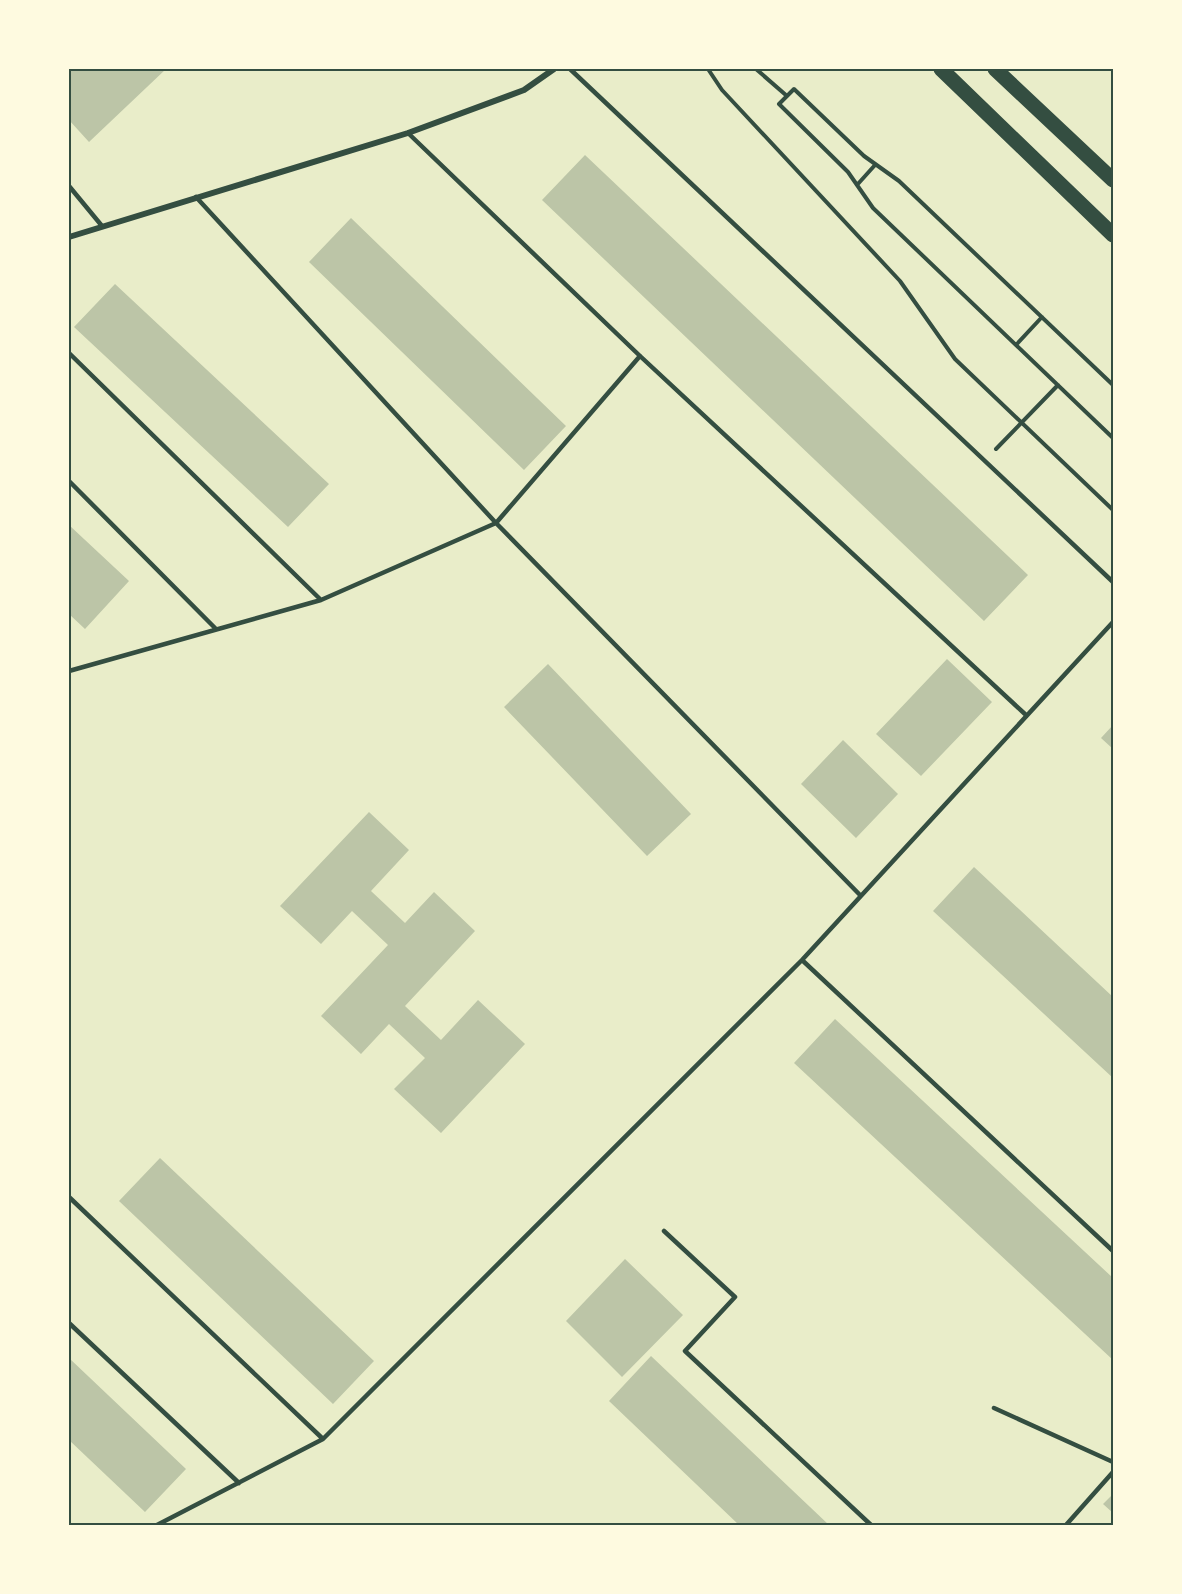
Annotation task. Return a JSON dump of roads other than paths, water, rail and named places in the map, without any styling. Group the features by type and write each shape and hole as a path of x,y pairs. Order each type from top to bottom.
{"main road":[{"path":"941,69 1113,234"},
{"path":"995,69 1113,180"}],"street":[{"path":"69,237 408,133 524,90 554,69"}],"lane":[{"path":"570,69 1113,582"},
{"path":"408,133 640,356 1026,715"},
{"path":"69,186 102,226"},
{"path":"196,197 496,523 860,895"},
{"path":"69,352 321,600"},
{"path":"69,671 321,600 496,523 640,356"},
{"path":"69,481 216,629"},
{"path":"157,1525 323,1439 802,960 1113,622"},
{"path":"802,960 1113,1251"},
{"path":"69,1197 323,1439"},
{"path":"664,1232 735,1296 685,1351 871,1525"},
{"path":"69,1323 239,1483"},
{"path":"994,1408 1113,1462"},
{"path":"1066,1525 1113,1472"}]}
